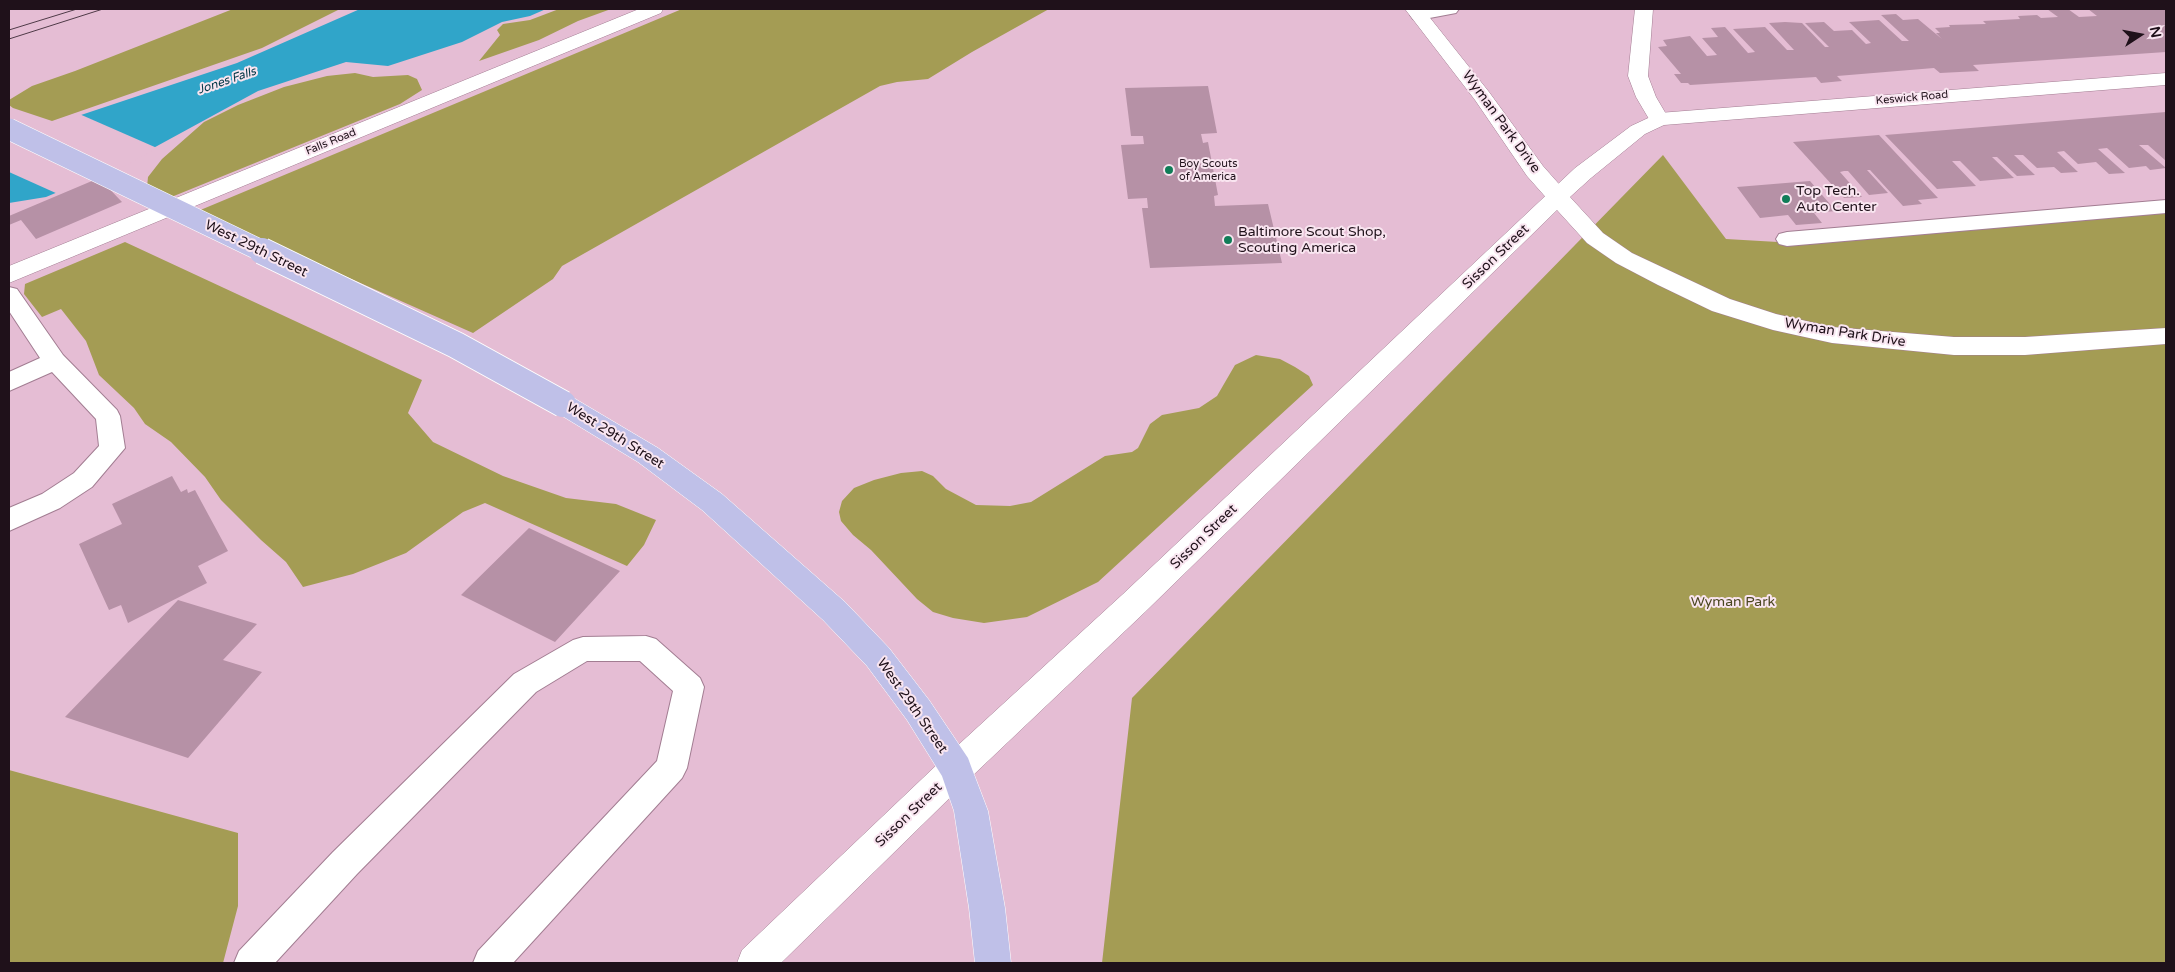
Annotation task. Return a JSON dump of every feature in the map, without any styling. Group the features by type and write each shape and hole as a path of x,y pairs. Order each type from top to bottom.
{"main road":[{"name":"West 29th Street","path":"9,129 456,344 563,404 648,455 712,502 834,611 878,657 918,710 956,769 971,811 987,908 993,963"}],"street":[{"name":"Falls Road","path":"9,275 654,9"},
{"path":"1644,9 1638,76 1646,97 1659,119"},
{"name":"Wyman Park Drive","path":"1416,12 1482,96 1535,171 1595,238 1624,258 1721,305 1773,322 1832,334 1895,342 1954,346 2035,346 2166,336"},
{"name":"Keswick Road","path":"1659,119 2166,79"},
{"name":"Sisson Street","path":"756,963 956,769 1134,603 1558,197 1606,154 1638,130 1659,119"}],"lane":[{"path":"1416,12 1450,9"},
{"path":"1787,239 2166,206"},
{"path":"9,294 55,361 108,416 112,448 83,480 51,501 9,520"},
{"path":"9,382 55,361"},
{"path":"251,963 345,862 525,683 583,649 646,648 689,687 672,768 490,963"}],"green space":[{"path":"233,9 340,9 262,48 52,121 9,105 9,100 32,86"},
{"path":"559,9 611,9 578,21 539,40 479,61 500,35 497,30 503,24 530,20"},
{"path":"682,9 1049,9 928,79 897,82 880,86 562,266 553,279 473,333 198,211"},
{"path":"355,73 373,77 408,75 417,79 422,90 400,104 169,198 147,187 148,177 162,159 204,122 238,105 284,87 327,76"},
{"name":"Wyman Park","path":"1663,155 1726,239 1795,243 2166,211 2166,963 1102,963 1132,698"},
{"path":"125,242 422,380 408,413 433,442 503,476 566,498 616,504 656,520 644,545 627,566 485,503 463,512 406,553 353,574 303,587 286,562 221,500 205,477 171,442 145,424 134,408 99,375 86,341 61,309 42,317 24,294 25,284"},
{"path":"1256,355 1280,359 1309,376 1313,385 1098,582 1027,617 984,623 953,618 933,612 917,599 841,521 839,512 842,501 854,488 874,480 901,473 922,471 933,476 946,489 976,505 1010,506 1031,502 1105,456 1132,452 1138,448 1150,424 1162,415 1199,408 1217,396 1235,365"},
{"path":"9,770 238,833 238,906 223,963 9,963"}],"water":[{"name":"Jones Falls","path":"360,9 546,9 530,16 502,22 462,42 388,66 346,62 258,91 124,164 46,197 9,203 9,139 237,63"}],"pier":[{"path":"77,113 157,148 125,166 58,194 9,172 9,137"}],"building":[{"path":"2047,9 2068,9 2079,17 2097,16 2088,9 2164,9 2166,11 2166,52 1973,65 1979,71 1940,73 1934,68 1837,76 1842,81 1821,83 1816,77 1690,85 1688,83 1681,83 1674,74 1681,74 1658,47 1667,46 1663,40 1690,36 1707,56 1717,55 1702,38 1718,37 1711,28 1725,27 1748,53 1755,52 1733,29 1765,27 1787,50 1794,50 1769,23 1785,22 1802,23 1825,47 1829,47 1805,23 1824,22 1834,31 1852,30 1866,44 1871,43 1849,22 1879,20 1902,41 1909,41 1881,15 1896,14 1903,20 1918,19 1942,39 1936,33 1940,33 1935,28 1950,27 1949,25 1986,24 1983,21 2020,19 2018,16 2058,17"},
{"name":"Boy Scouts of America","path":"1208,86 1217,133 1201,134 1203,143 1208,142 1218,195 1214,196 1215,206 1268,204 1282,263 1150,268 1142,208 1148,208 1147,198 1128,199 1121,145 1144,144 1143,136 1131,136 1125,88"},
{"path":"2166,112 2166,161 2148,145 2139,145 2166,168 2150,170 2146,166 2129,168 2107,148 2098,149 2125,173 2109,174 2096,162 2078,164 2064,151 2057,152 2078,172 2061,173 2054,167 2037,168 2023,155 2014,155 2035,175 2017,176 1997,157 1992,157 2014,178 1980,181 1960,161 1952,161 1976,186 1937,189 1885,135"},
{"path":"1879,135 1938,198 1918,200 1922,204 1903,206 1870,170 1867,170 1888,193 1869,195 1848,171 1844,171 1840,172 1862,197 1844,198 1793,142"},
{"path":"99,178 122,202 36,239 21,220 9,225 9,216"},
{"name":"Top Tech. Auto Center","path":"1810,181 1836,211 1814,213 1822,223 1796,225 1788,215 1760,218 1737,187"},
{"path":"172,476 181,492 187,489 188,493 195,490 228,551 198,566 207,583 128,623 121,605 109,610 79,544 122,524 112,504"},
{"path":"529,528 620,571 555,642 461,595"},
{"path":"178,600 257,624 223,660 262,672 188,758 65,717"}],"tram line":[{"path":"9,30 77,9"},
{"path":"9,39 103,9"}],"place":[{"name":"Boy Scouts of America","path":"1169,170"},
{"name":"Top Tech. Auto Center","path":"1786,199"},
{"name":"Baltimore Scout Shop, Scouting America","path":"1228,240"}]}
